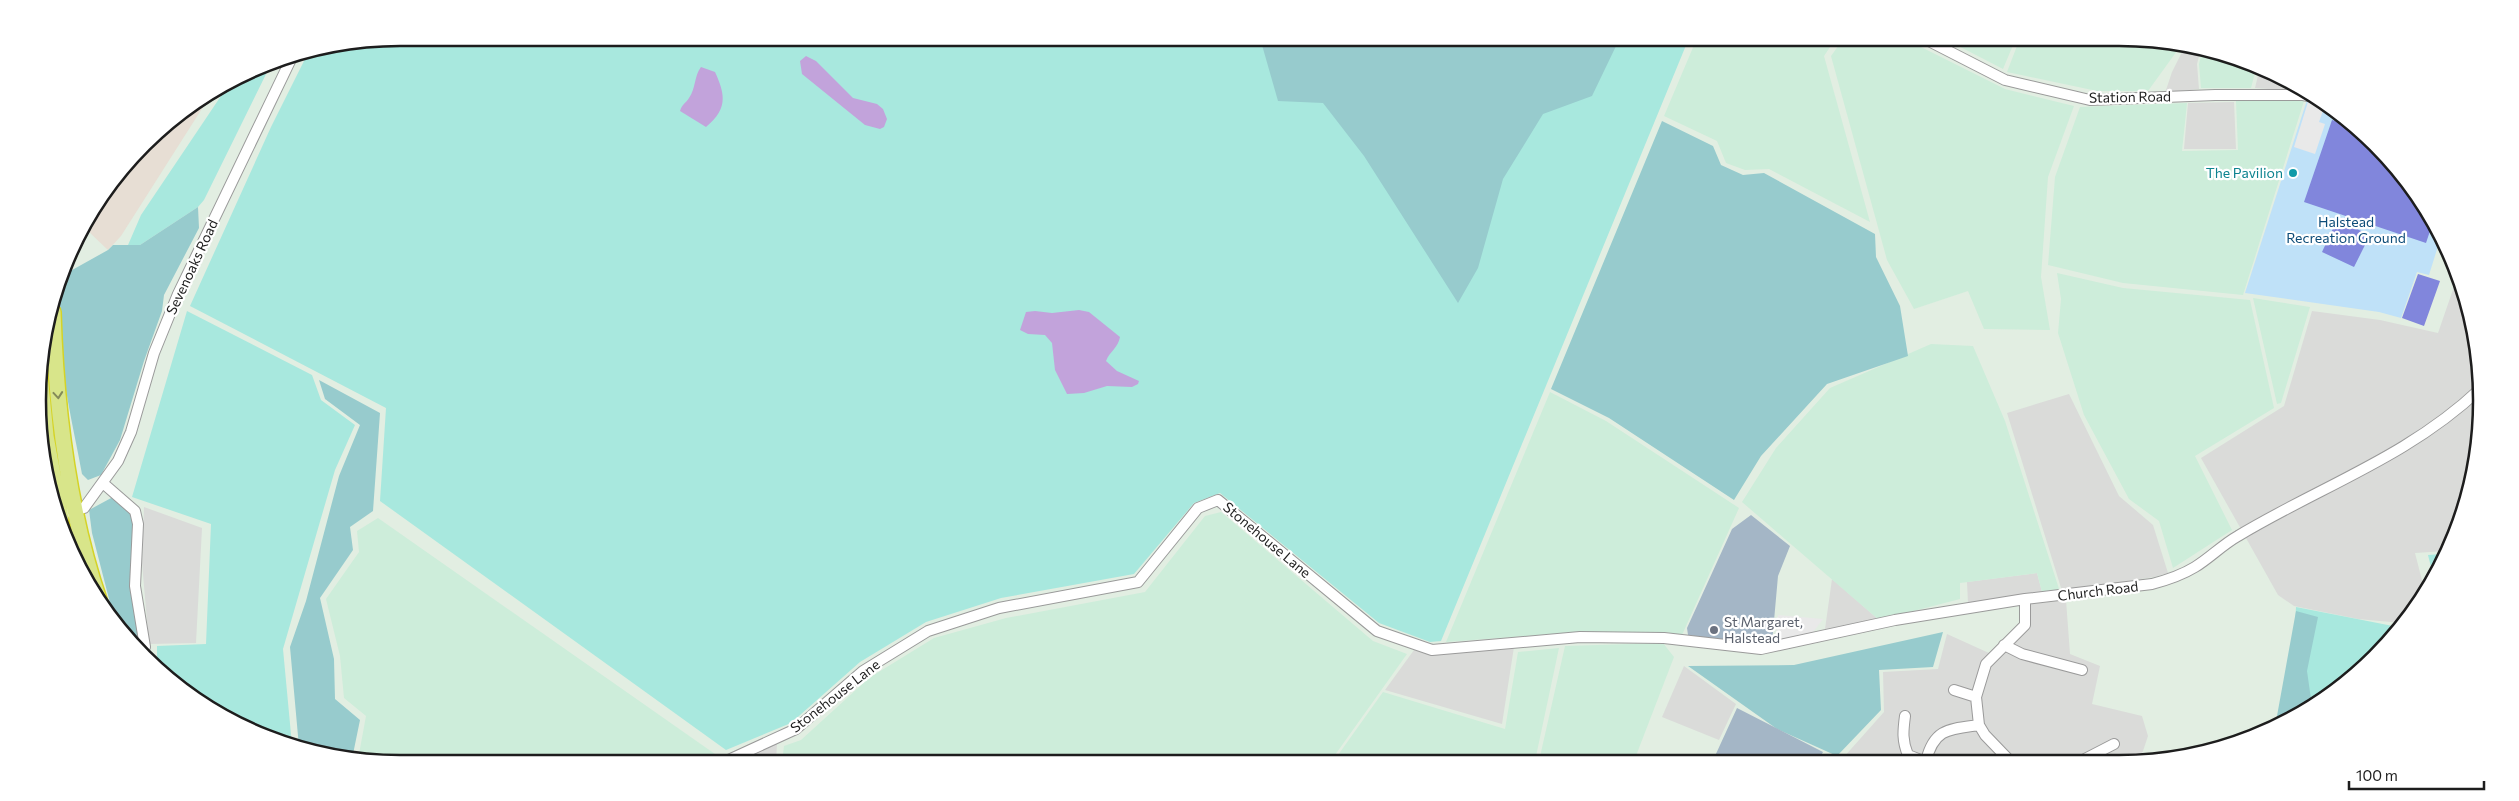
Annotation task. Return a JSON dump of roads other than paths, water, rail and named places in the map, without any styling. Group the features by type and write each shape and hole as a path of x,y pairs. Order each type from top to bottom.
{"highway":[{"path":"54,327 60,416 75,512 92,575"}],"street":[{"name":"Station Road","path":"1939,46 2005,80 2090,100 2295,93"},
{"name":"Sevenoaks Road","path":"66,516 84,508 104,484 118,461 131,432 154,353 178,294 290,64"},
{"name":"Church Road","path":"1664,638 1761,649 1895,620 2025,599 2152,584 2195,567 2237,536 2391,456 2453,414 2473,396"},
{"path":"104,484 135,511 138,524 135,586 145,645"},
{"name":"Stonehouse Lane","path":"739,755 796,729 863,671 928,631 999,608 1138,582 1198,508 1218,500 1377,631 1432,650 1580,637 1664,638"},
{"path":"2004,755 1985,735 1979,725 1976,697 1986,664 2024,625 2025,599"},
{"path":"2004,645 2022,654 2082,670"},
{"path":"1954,690 1976,697"},
{"path":"1905,716 1902,736 1908,755"},
{"path":"1926,755 1937,737 1947,730 1979,725"},
{"path":"2091,755 2114,744"}],"place":[{"name":"The Pavilion","path":"2293,173"},
{"name":"St Margaret, Halstead","path":"1714,630"}],"park label":[{"name":"Halstead Recreation Ground","path":"2346,230"}]}
